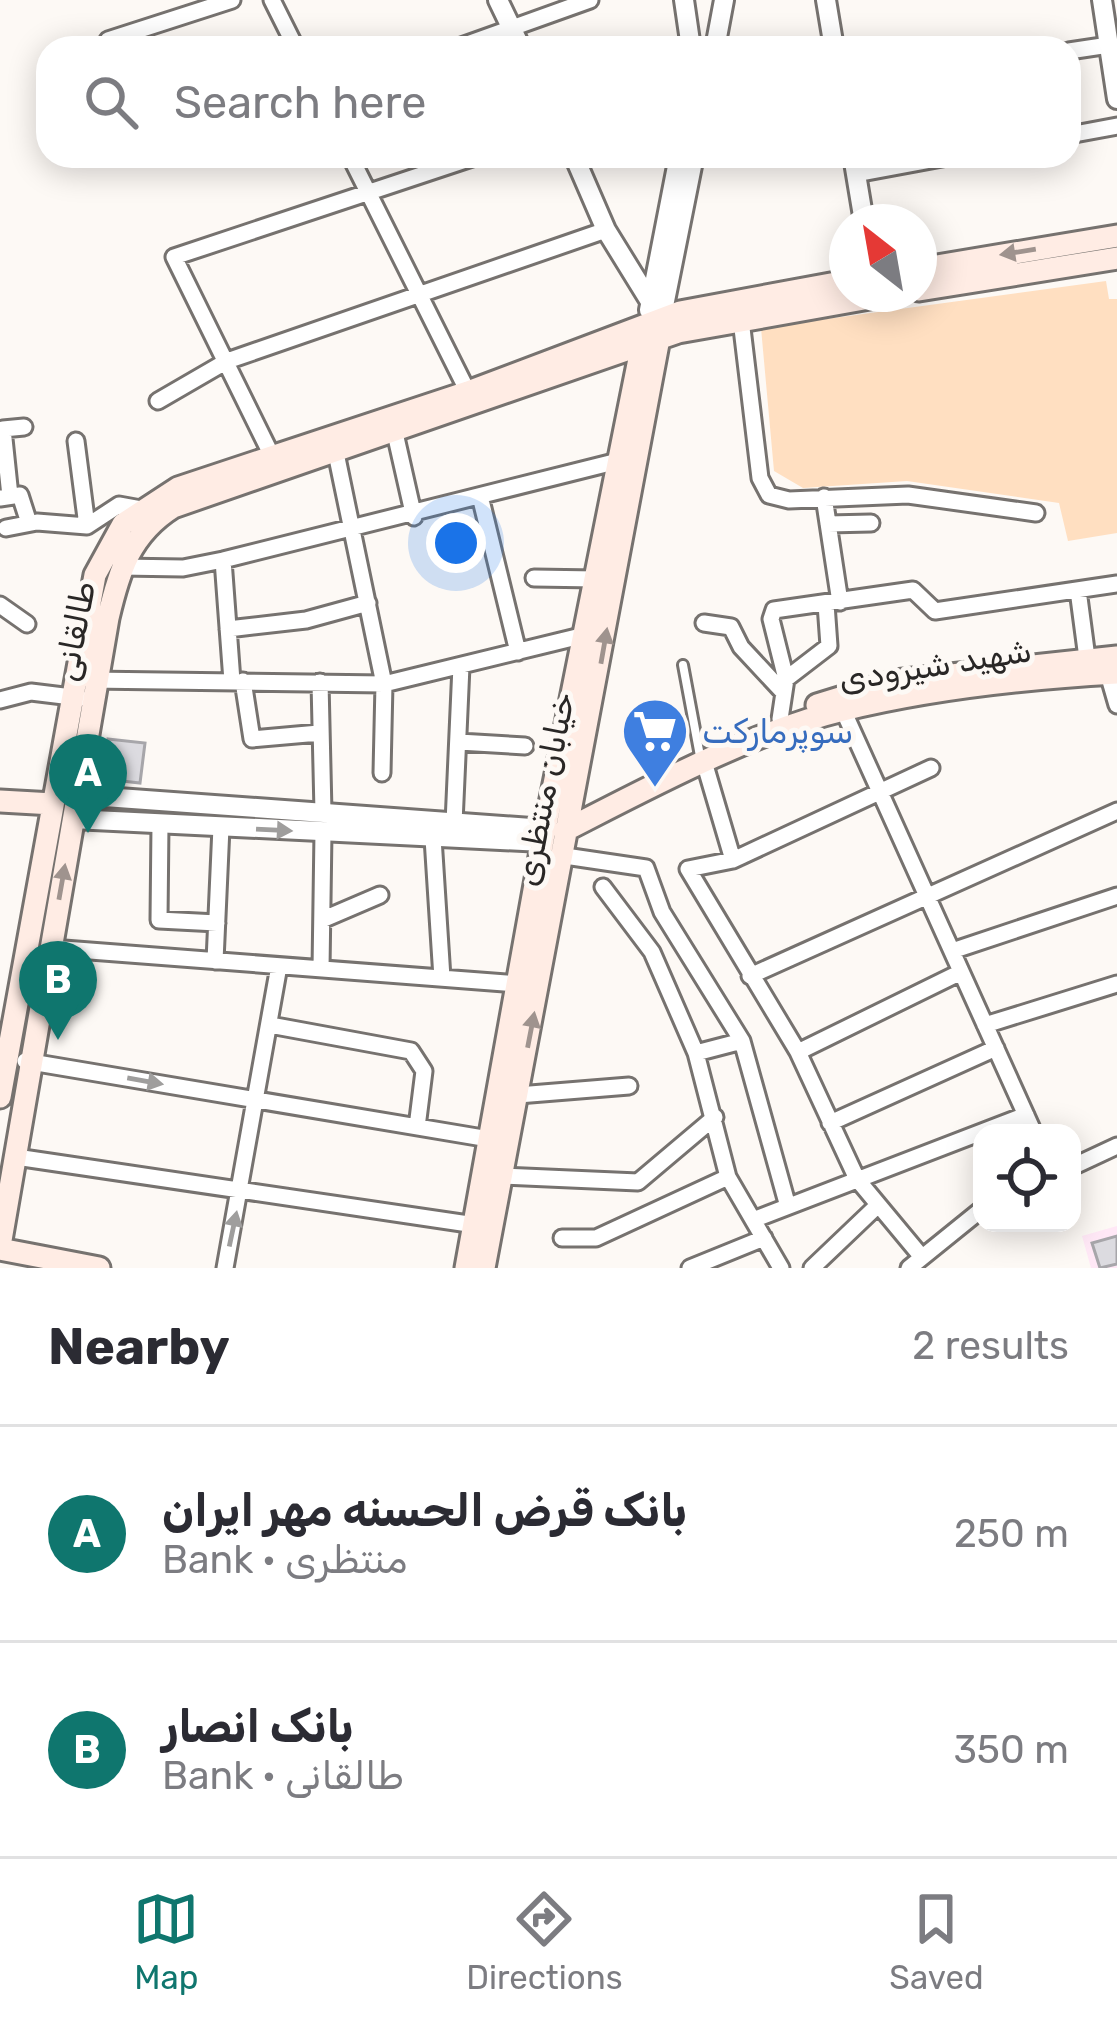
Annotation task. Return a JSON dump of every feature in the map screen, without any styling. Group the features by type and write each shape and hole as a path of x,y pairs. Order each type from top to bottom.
{"main road":[{"path":"937,266 1117,236"},
{"path":"937,287 1117,258"},
{"path":"136,521 178,488 468,392 654,324 708,306 829,284"},
{"path":"136,521 395,433 654,324 741,320 829,304"},
{"name":"خیابان منتظری","path":"484,1268 489,1139 618,461 654,324"},
{"name":"خیابان منتظری","path":"466,1268 502,1176 572,822 654,324"},
{"name":"طالقانی","path":"0,1097 3,1057 53,805 136,521"},
{"name":"طالقانی","path":"0,1248 77,795 94,575 136,521"},
{"name":"شهید شیرودی","path":"544,836 780,719 895,681 1087,658 1114,668"},
{"name":"شهید شیرودی","path":"703,760 843,710 998,682 1114,668"},
{"path":"0,801 53,805"},
{"path":"0,1248 99,1268"}],"street":[{"path":"120,36 232,0"},
{"path":"272,0 290,36"},
{"path":"498,0 515,36"},
{"path":"524,36 590,0"},
{"path":"684,0 690,36"},
{"path":"717,36 724,0"},
{"path":"826,0 832,36"},
{"path":"1102,0 1117,99"},
{"path":"1081,49 1109,44"},
{"path":"1081,133 1117,126"},
{"path":"356,168 468,392"},
{"path":"272,456 174,257 443,168"},
{"path":"579,168 654,324"},
{"path":"654,324 677,168"},
{"path":"654,324 691,168"},
{"path":"855,168 861,204"},
{"path":"158,400 227,361 606,230"},
{"path":"741,320 760,478 769,495 908,494 1036,513"},
{"path":"24,428 3,429 5,497 20,495 28,523"},
{"path":"395,433 414,517"},
{"path":"76,441 86,526"},
{"path":"337,453 385,684 382,773"},
{"path":"121,567 183,568 223,560 414,517 618,461"},
{"path":"784,685 829,646 833,603 824,497"},
{"path":"481,500 518,652"},
{"path":"6,528 28,523 86,526 119,505 136,521"},
{"path":"828,524 871,524"},
{"path":"223,560 228,629 253,739 319,733"},
{"path":"534,578 596,579"},
{"path":"780,719 784,685 771,614 913,590 935,611 1117,584"},
{"path":"1078,590 1087,658"},
{"path":"228,629 306,620 368,603"},
{"path":"0,605 27,624"},
{"path":"704,623 731,627 741,647 784,685"},
{"path":"0,700 31,692 237,681 385,684 585,634"},
{"path":"454,823 461,667"},
{"path":"1114,668 1117,705"},
{"path":"320,682 323,812"},
{"path":"843,710 1030,1124"},
{"path":"460,742 525,746"},
{"path":"703,760 734,860"},
{"path":"931,768 734,860 688,869 798,1052 857,1179 915,1262 973,1216"},
{"path":"77,795 454,823 544,836"},
{"path":"750,976 1117,811"},
{"path":"73,819 433,838 544,836"},
{"path":"160,824 159,920 218,922"},
{"path":"214,961 221,827"},
{"path":"321,969 323,832"},
{"path":"433,838 442,979"},
{"path":"565,856 646,868 662,912 742,1041 787,1203"},
{"path":"603,886 652,952 696,1053 728,1177 781,1268"},
{"path":"324,919 380,896"},
{"path":"952,951 1117,896"},
{"path":"51,948 518,984"},
{"path":"225,1268 279,966"},
{"path":"798,1052 962,972"},
{"path":"985,1024 1117,984"},
{"path":"270,1024 411,1051 424,1071 417,1126"},
{"path":"696,1053 742,1041"},
{"path":"830,1123 996,1048"},
{"path":"3,1057 489,1139"},
{"path":"518,1095 629,1086"},
{"path":"753,1220 787,1203 1026,1115"},
{"path":"502,1176 638,1183 715,1117"},
{"path":"1081,1163 1117,1147"},
{"path":"16,1157 483,1226"},
{"path":"562,1238 596,1238 728,1177"},
{"path":"812,1268 877,1206"},
{"path":"690,1268 764,1238"}],"lane":[{"path":"683,665 703,760"}],"shaded area":[{"path":"1106,281 1109,299 1117,299 1117,533 1068,541 1059,503 907,481 803,488 774,471 761,328 878,312 937,312 937,304"},
{"path":"1117,1226 1117,1268 1091,1268 1082,1236"}],"building":[{"path":"108,739 145,743 140,783 104,779"},
{"path":"1117,1236 1117,1264 1100,1268 1092,1243"}],"place":[{"name":"سوپرمارکت","path":"655,790"},
{"name":"بانک قرض الحسنه مهر ایران","path":"88,833"},
{"name":"بانک انصار","path":"58,1040"}]}
